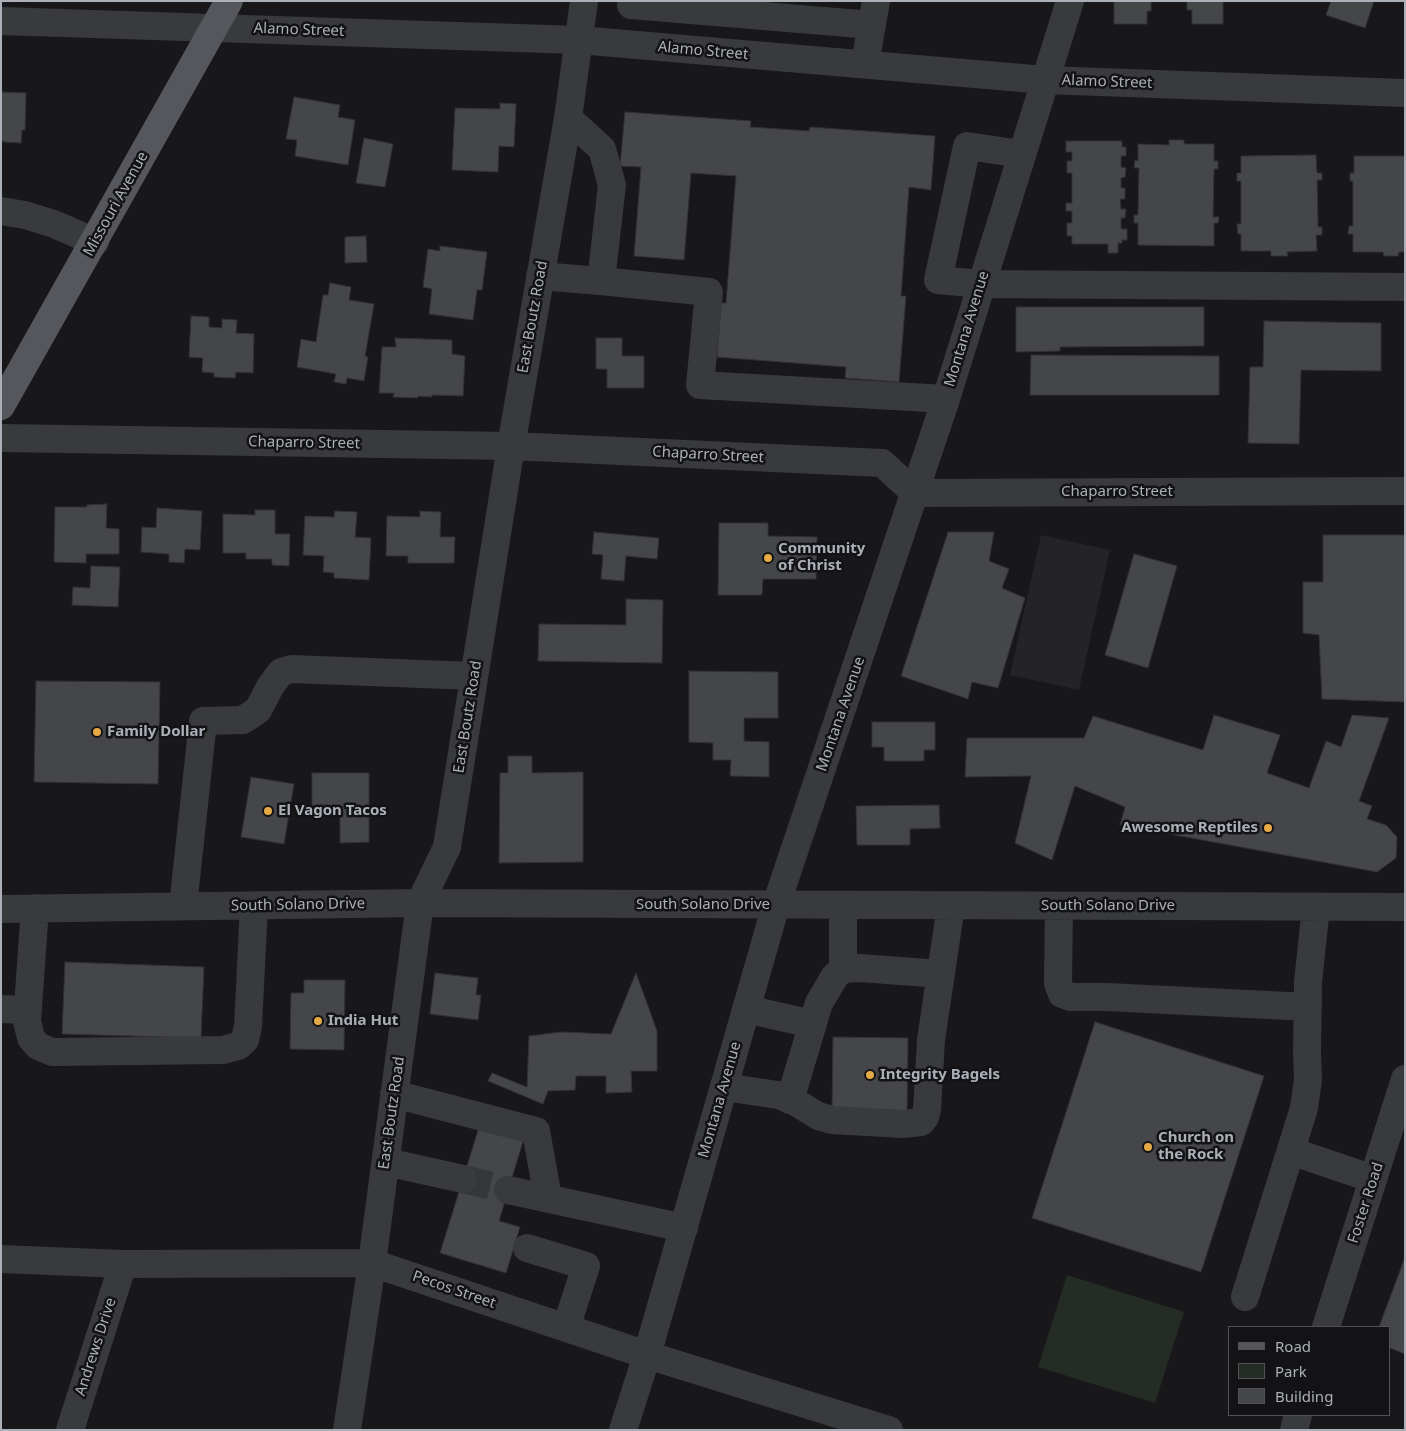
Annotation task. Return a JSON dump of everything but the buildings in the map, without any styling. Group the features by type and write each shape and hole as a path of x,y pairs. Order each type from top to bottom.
{"main road":[{"name":"Missouri Avenue","path":"1,406 230,1"}],"street":[{"name":"East Boutz Road","path":"347,1430 386,1162 420,903 447,847 511,446 568,118 584,1"},
{"name":"Montana Avenue","path":"623,1430 684,1228 776,906 946,399 1070,1"},
{"path":"631,5 677,9 874,13 865,64"},
{"path":"672,48 677,9"},
{"name":"Alamo Street","path":"1,21 579,40 1045,80 1405,93"},
{"path":"568,118 602,149 612,185 601,281"},
{"path":"1021,154 967,146 938,280 981,284 1405,286"},
{"path":"1,211 25,215 54,224 95,242"},
{"path":"540,276 709,292 700,385 946,399"},
{"name":"Chaparro Street","path":"1,438 511,446 882,463 915,492 1405,491"},
{"path":"183,906 203,721 243,720 258,710 270,687 281,672 292,669 474,676"},
{"name":"South Solano Drive","path":"1,909 420,903 1405,908"},
{"path":"35,908 14,1009 27,1021 31,1038 38,1046 52,1052 224,1050 238,1046 245,1040 248,1026 254,906"},
{"path":"843,906 843,969"},
{"path":"724,1087 778,1095 818,1116 832,1120 903,1124 921,1122 927,1109 931,1040 951,906"},
{"path":"1059,906 1058,983 1062,994 1070,997 1308,1007"},
{"path":"1245,1297 1304,1108 1308,1080 1308,982 1316,907"},
{"path":"790,1100 819,1003 836,976 843,969 860,968 941,974"},
{"path":"746,1009 812,1024"},
{"name":"Foster Road","path":"1326,1326 1373,1179 1398,1123 1405,1080"},
{"path":"394,1094 536,1130 548,1198"},
{"path":"1291,1151 1373,1179"},
{"path":"386,1162 463,1180"},
{"path":"508,1190 684,1228"},
{"path":"527,1248 586,1266 566,1328"},
{"name":"Pecos Street","path":"1,1259 123,1264 372,1263 647,1354 831,1421 889,1430"},
{"name":"Andrews Drive","path":"70,1430 123,1264"},
{"path":"1294,1430 1298,1416"}],"shaded area":[{"path":"1041,535 1110,550 1079,690 1010,675"}],"green space":[{"path":"1067,1275 1184,1312 1155,1403 1038,1367"}],"tunnel":[{"path":"463,1179 508,1190"}],"place":[{"name":"Community of Christ","path":"768,558"},
{"name":"Family Dollar","path":"97,732"},
{"name":"El Vagon Tacos","path":"268,811"},
{"name":"Awesome Reptiles","path":"1268,828"},
{"name":"India Hut","path":"318,1021"},
{"name":"Integrity Bagels","path":"870,1075"},
{"name":"Church on the Rock","path":"1148,1147"}]}
